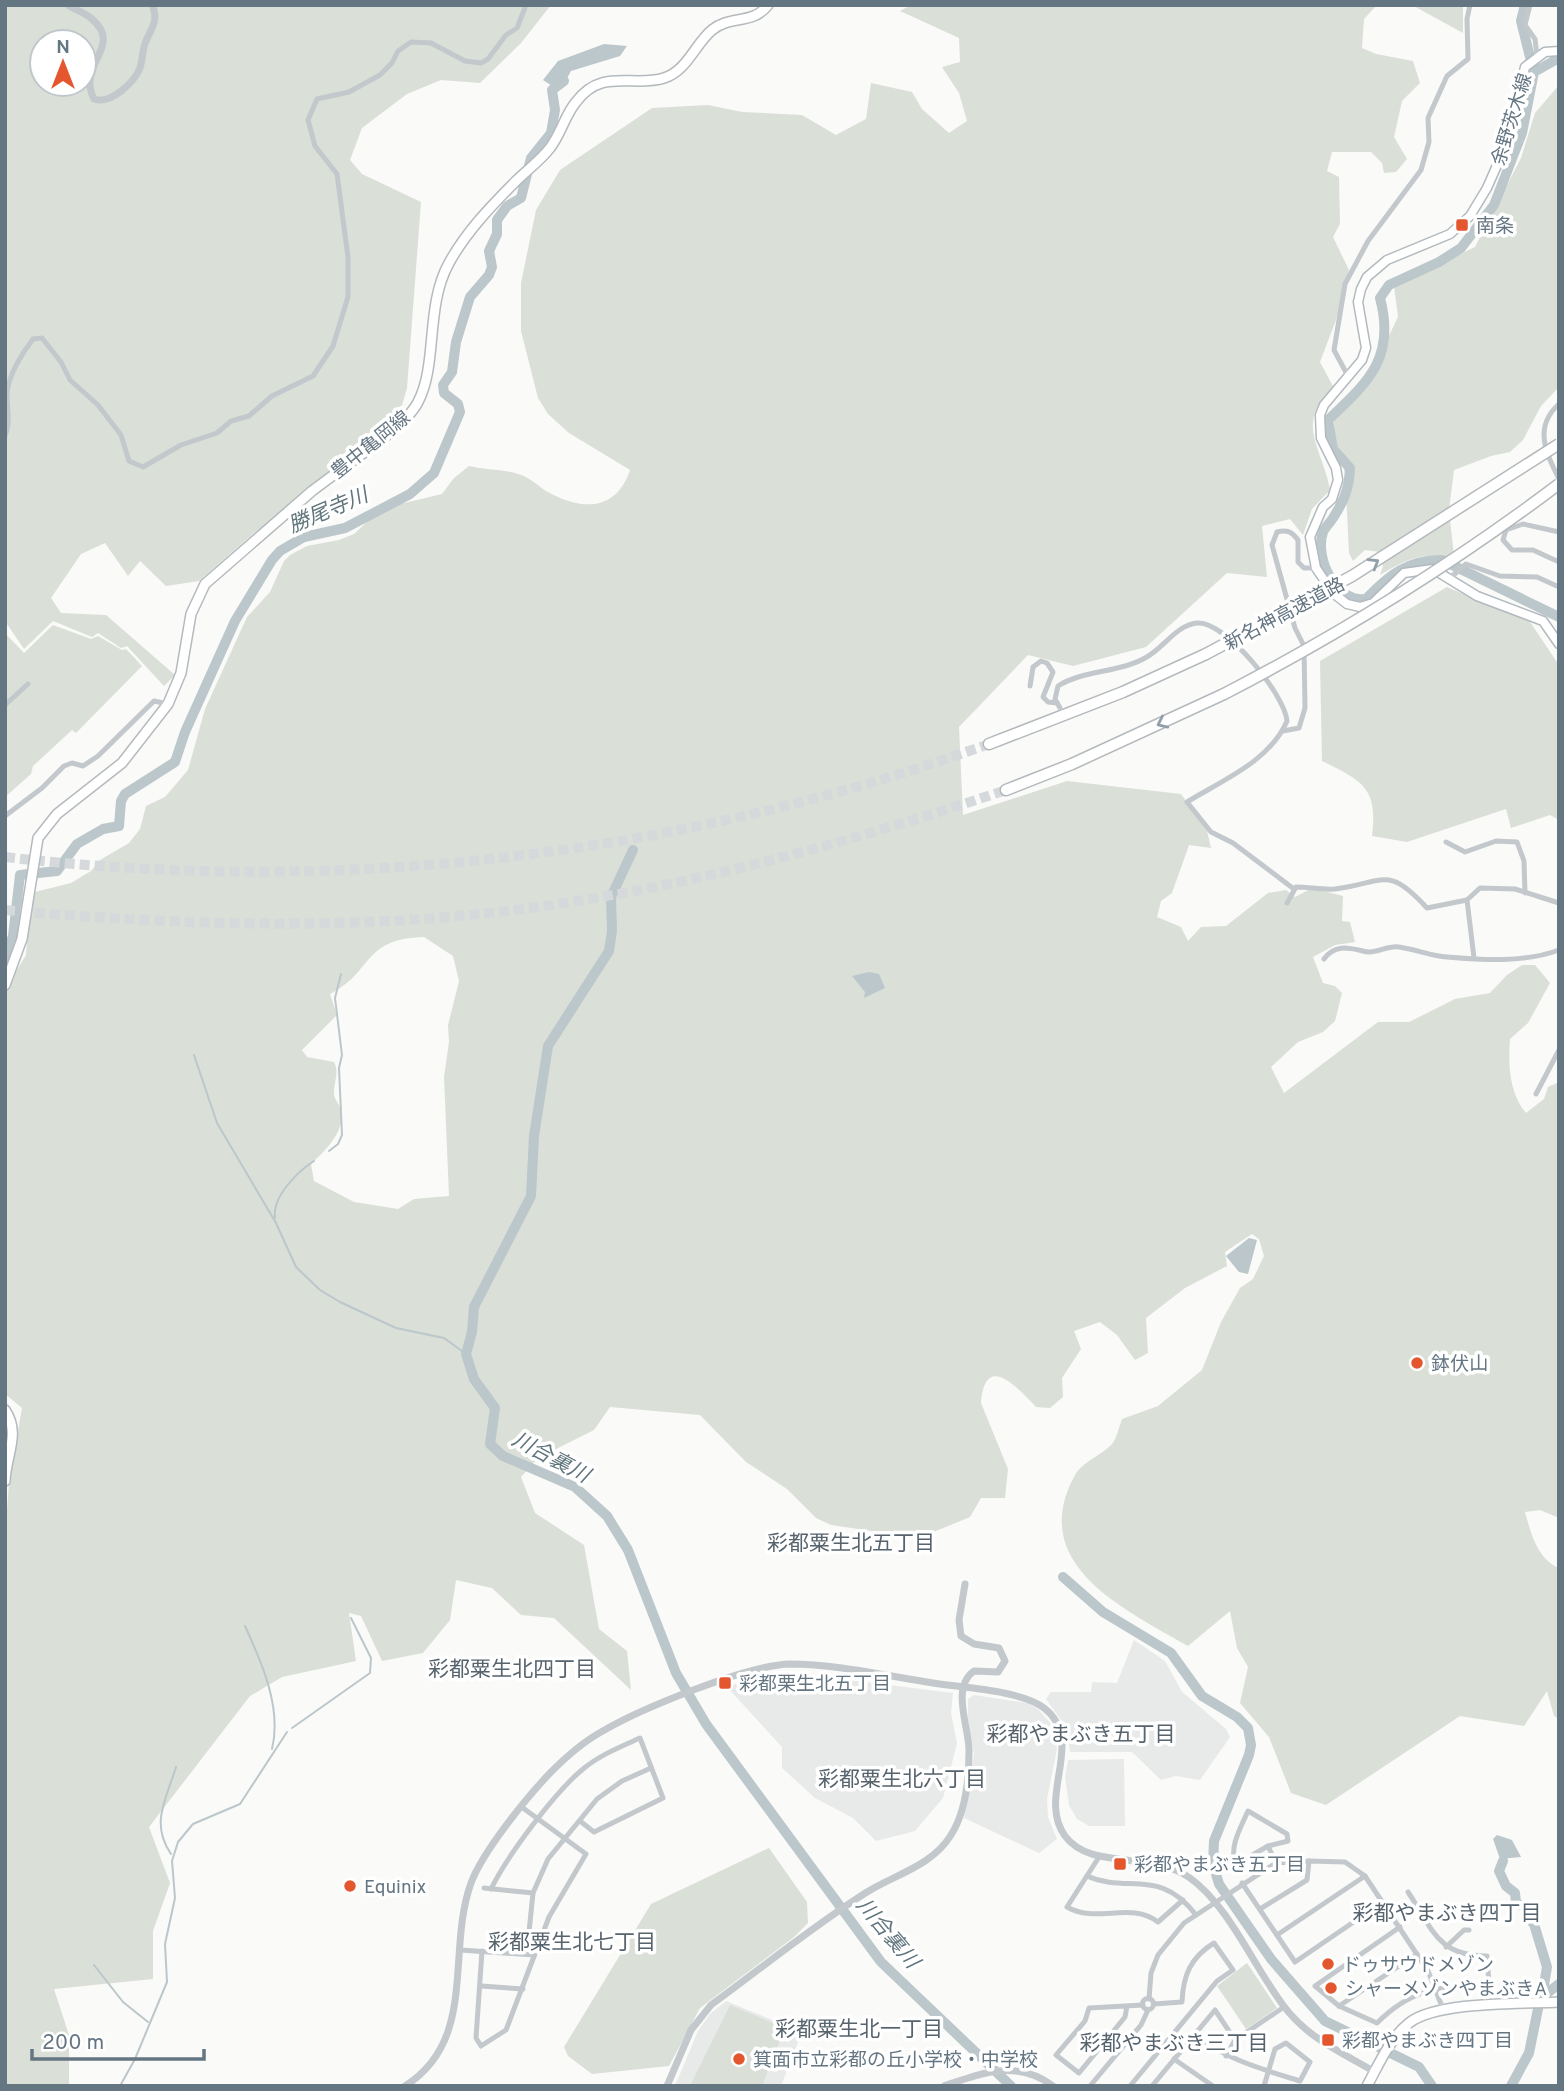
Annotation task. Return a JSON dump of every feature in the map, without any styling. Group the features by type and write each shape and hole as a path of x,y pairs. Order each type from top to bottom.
{"highway":[{"name":"新名神高速道路","path":"989,744 1123,692 1206,654 1352,576 1559,444"},
{"path":"1006,790 1072,764 1224,694 1338,632 1396,597 1559,482"}],"main road":[{"name":"豊中亀岡線","path":"5,985 22,939 31,871 44,828 57,814 122,763 168,704 181,673 191,614 205,584 271,524 398,427 412,412 420,400 435,302 449,264 493,204 550,148 576,101 594,86 608,81 663,79 681,67 712,30 722,24 758,16 768,5"},
{"name":"余野茨木線","path":"1559,51 1533,59 1522,72 1514,120 1505,149 1470,216 1450,234 1402,252 1367,277 1358,302 1366,348 1349,378 1324,405 1320,415 1321,438 1336,468 1338,480 1332,499 1323,507 1310,537 1316,568 1333,593 1347,604 1360,607 1373,603 1396,577 1412,569 1433,569 1451,576 1477,596 1543,621 1559,644"},
{"path":"5,1410 12,1421 14,1433 5,1481"},
{"path":"1367,2086 1394,2040 1418,2017 1443,2009 1559,2002"}],"street":[{"path":"68,5 95,22 104,37 105,47 90,71 89,82 94,99 100,101 114,97 139,71 146,41 156,21 152,5"},
{"path":"5,436 8,429 7,393 13,370 33,339 42,338 61,362 69,380 87,393 121,435 126,455 135,466 150,465 181,445 217,433 231,421 261,409 272,396 313,376 326,362 344,316 348,270 337,174 316,146 308,120 311,108 317,99 349,92 380,75 392,63 398,51 411,42 431,43 465,61 481,63 488,59 506,35 514,32 526,5"},
{"path":"1349,378 1334,349 1343,292 1368,241 1412,186 1421,170 1429,142 1428,118 1447,76 1468,59 1467,19 1470,5"},
{"path":"1530,5 1525,25 1535,39 1533,59"},
{"path":"1559,404 1549,414 1542,432 1544,449 1559,482"},
{"path":"1559,532 1516,525 1506,530 1503,540 1512,550 1533,550 1559,562"},
{"path":"1283,731 1299,728 1302,723 1305,708 1304,646 1295,628 1272,545 1277,532 1283,530 1293,534 1298,540 1298,562 1304,568 1316,568"},
{"path":"1451,576 1463,565 1471,565 1500,576 1537,577 1559,587"},
{"path":"1030,686 1033,667 1041,661 1047,663 1053,672 1043,697 1058,706 1055,693 1065,682 1136,662 1185,626 1207,623 1227,634 1282,700 1287,721 1283,731 1256,760 1187,802 1211,832 1233,843 1294,889 1336,888 1373,879 1392,879 1408,887 1427,908 1467,900 1479,888 1515,889 1559,903"},
{"path":"5,705 28,684"},
{"path":"5,816 42,788 64,766 72,763 83,766 98,756 154,701 168,704"},
{"path":"1446,842 1465,852 1496,841 1517,842 1524,861 1525,893"},
{"path":"1287,903 1294,889"},
{"path":"1467,900 1474,958"},
{"path":"1324,959 1340,948 1349,947 1371,953 1387,947 1399,947 1444,957 1474,958 1541,957 1559,950"},
{"path":"1536,1094 1559,1050"},
{"path":"667,2086 691,2030 704,2011 867,1892 925,1863 943,1845 957,1821 970,1751 962,1712 965,1687 971,1673 998,1672 1005,1661 999,1648 974,1644 961,1636 959,1619 965,1584"},
{"path":"405,2086 428,2069 450,2032 464,1913 472,1880 486,1855 545,1778 600,1732 746,1672 794,1664 965,1687 1031,1700 1051,1714 1059,1727 1063,1749 1054,1799 1056,1818 1062,1832 1077,1848 1099,1857 1164,1865 1194,1881 1214,1902 1284,2007 1321,2043 1375,2072"},
{"path":"533,1893 488,1889 577,1775 619,1747 640,1738 663,1798 594,1832 580,1821"},
{"path":"543,1937 529,1932 533,1893 541,1870 565,1838 610,1788 651,1768"},
{"path":"482,1951 476,2038 481,2046 506,2030 550,1917 586,1854 523,1808"},
{"path":"1248,1811 1287,1834 1288,1841 1268,1846 1237,1864 1233,1858 1234,1847 1248,1811"},
{"path":"1268,1846 1276,1863"},
{"path":"1099,1857 1066,1907 1082,1914 1137,1913 1158,1922 1182,1900"},
{"path":"1260,1909 1307,1880 1309,1861"},
{"path":"1092,2085 1141,2025 1145,2007 1151,2001 1152,1969 1161,1948 1173,1932 1242,1883 1276,1863 1345,1863 1365,1876 1417,1954 1443,2009"},
{"path":"1087,1876 1147,1883 1164,1889 1182,1900 1196,1915"},
{"path":"1277,1935 1365,1876"},
{"path":"1242,1883 1295,1962 1383,1902"},
{"path":"1400,1927 1315,1986 1339,2006 1377,2023 1405,1999 1435,1988 1489,1984 1487,1956 1462,1956 1446,1947 1408,1892"},
{"path":"1446,1947 1464,1930 1469,1930"},
{"path":"1130,2086 1217,1981 1233,1970 1214,1943 1199,1954 1189,1968 1182,2002"},
{"path":"460,1950 534,1955"},
{"path":"1339,2006 1417,1954"},
{"path":"481,1986 523,1989"},
{"path":"1128,2006 1125,2017 1079,2073 1056,2055 1085,2021 1089,2008 1128,2006 1145,2007 1151,2001 1182,2002 1192,2011"},
{"path":"1226,2056 1235,2040 1284,2007"},
{"path":"1153,2085 1215,2010 1235,2040"},
{"path":"1195,2034 1226,2056 1268,2071 1300,2081 1310,2062 1286,2043 1275,2049 1268,2071 1264,2086"},
{"path":"1174,2059 1213,2086"},
{"path":"944,2086 977,2074 1012,2070 1033,2074 1053,2086"}],"shaded area":[{"path":"5,5 551,5 521,43 480,83 441,80 407,94 362,128 350,160 362,174 421,202 407,388 398,419 372,455 255,532 199,581 166,586 140,561 128,576 105,543 81,554 51,598 61,613 106,615 175,675 164,686 127,646 121,648 98,633 92,637 53,621 24,649 5,621"},
{"path":"911,5 1377,5 1364,19 1362,48 1376,54 1413,61 1420,83 1402,101 1394,137 1407,159 1396,172 1384,173 1382,163 1371,152 1332,152 1327,171 1339,177 1340,224 1333,237 1349,270 1336,320 1320,362 1334,388 1315,412 1313,424 1317,448 1330,490 1312,509 1303,535 1290,519 1262,526 1267,577 1227,573 1146,647 1073,666 1028,655 959,727 963,815 1067,781 1181,794 1207,831 1211,848 1189,845 1172,893 1161,901 1157,917 1181,927 1188,941 1201,927 1226,926 1268,893 1286,890 1295,897 1312,888 1343,896 1342,921 1350,922 1355,942 1335,945 1313,957 1323,983 1335,986 1342,993 1335,1021 1323,1032 1298,1042 1271,1067 1284,1093 1378,1022 1409,1022 1455,999 1490,993 1507,975 1522,965 1535,965 1550,983 1528,1023 1510,1039 1509,1058 1516,1097 1526,1113 1544,1099 1548,1087 1559,1082 1559,1518 1540,1510 1525,1512 1540,1552 1559,1568 1559,1719 1554,1716 1547,1691 1524,1726 1460,1716 1326,1805 1291,1793 1269,1737 1240,1703 1248,1667 1237,1648 1230,1611 1188,1646 1111,1599 1089,1580 1072,1558 1063,1534 1063,1506 1075,1475 1082,1466 1112,1444 1122,1419 1158,1406 1202,1370 1221,1322 1240,1288 1253,1279 1264,1256 1259,1239 1252,1234 1225,1252 1227,1266 1185,1288 1146,1318 1148,1353 1135,1360 1117,1335 1100,1322 1074,1331 1081,1349 1062,1378 1063,1397 1050,1408 1036,1407 1004,1378 996,1376 989,1379 984,1387 981,1403 1008,1469 1005,1498 981,1498 970,1517 919,1538 831,1525 816,1518 787,1489 746,1462 700,1415 610,1407 594,1430 538,1458 521,1477 535,1513 584,1545 599,1629 627,1651 631,1690 554,1618 521,1615 492,1588 456,1580 450,1620 423,1653 382,1661 361,1616 349,1613 356,1661 282,1677 250,1696 149,1827 170,1883 153,1931 153,1979 54,1989 69,2035 69,2086 5,2086 5,1536 9,1483 22,1408 5,1394 5,990 26,955 31,893 71,883 91,871 100,860 129,843 140,829 146,806 165,797 188,770 205,709 247,617 270,592 284,561 290,555 307,546 339,540 354,534 369,520 396,505 442,494 454,478 469,466 522,475 546,491 572,502 596,504 616,494 630,470 569,433 548,414 538,398 521,331 521,283 536,210 560,170 652,108 708,105 742,112 802,115 836,135 866,119 871,83 912,92 922,109 949,133 967,121 959,93 942,67 960,62 959,38 900,11","holes":["424,937 453,956 459,981 448,1025 449,1042 444,1077 449,1196 414,1199 398,1209 354,1202 314,1181 311,1164 337,1134 341,1111 334,1095 334,1062 307,1057 302,1050 337,1015 330,994 354,976 378,950 404,939"]},
{"path":"1412,5 1463,5 1463,33"},
{"path":"604,44 627,46 620,56 571,71 563,86 555,88 543,80 558,61"},
{"path":"1559,85 1559,387 1541,406 1523,440 1510,452 1454,470 1449,510 1455,565 1425,556 1408,560 1380,575 1383,566 1380,552 1365,550 1353,561 1349,553 1345,472 1335,446 1334,420 1382,350 1398,317 1394,286 1475,247 1521,158 1535,113"},
{"path":"1447,587 1530,622 1559,665 1559,820 1550,815 1511,828 1506,809 1407,842 1372,836 1372,807 1365,788 1348,774 1322,761 1320,661"},
{"path":"53,625 91,639 98,636 122,650 126,649 142,666 76,733 72,730 33,766 31,774 5,797 5,633 24,653"},
{"path":"869,972 879,974 885,988 864,998 865,992 852,976"},
{"path":"1249,1238 1257,1240 1248,1274 1239,1272 1226,1256"},
{"path":"1134,1640 1165,1661 1182,1692 1226,1729 1230,1737 1200,1780 1176,1776 1161,1780 1132,1752 1070,1752 1066,1727 1046,1699 1051,1692 1091,1692 1092,1682 1117,1683"},
{"path":"785,1672 953,1693 951,1713 957,1743 943,1798 915,1831 876,1841 853,1818 815,1798 782,1768 782,1747 727,1687 752,1678"},
{"path":"974,1695 1027,1703 1038,1709 1052,1725 1057,1749 1047,1799 1048,1817 1057,1839 1039,1853 964,1818 974,1754 968,1699"},
{"path":"1124,1759 1125,1826 1089,1826 1077,1819 1069,1805 1065,1777 1068,1760"},
{"path":"1497,1835 1512,1840 1521,1857 1500,1859 1493,1839"},
{"path":"769,1848 807,1902 808,1923 794,1937 700,2008 669,2066 592,2074 568,2056 564,2047 651,1904"},
{"path":"1247,1963 1277,2008 1246,2029 1217,1986"},
{"name":"箕面市立彩都の丘小学校・中学校","path":"726,2001 802,2032 781,2086 675,2086 698,2031 710,2014"},
{"name":"箕面市立彩都の丘小学校・中学校","path":"730,2005 785,2028 762,2086 690,2086"}],"waterway":[{"path":"1525,5 1521,21 1533,69"},
{"path":"1559,58 1534,72 1522,133 1494,205 1461,248 1439,262 1389,285 1380,298 1384,319 1381,353 1366,381 1328,420 1333,449 1350,468 1345,494 1337,512 1324,530 1321,543 1330,577 1345,594 1355,598 1366,599 1391,576 1409,566 1442,560 1559,617"},
{"name":"勝尾寺川","path":"5,958 13,936 20,875 57,871 77,844 103,829 119,826 121,801 125,794 175,762 185,732 235,621 272,560 280,551 304,537 345,528 410,494 434,473 460,412 458,404 444,393 443,385 452,372 456,342 470,297 489,275 492,267 489,251 497,234 497,220 507,206 521,198 531,158 551,133 555,110 552,90 564,81"},
{"name":"川合裏川","path":"633,850 611,897 612,931 609,951 548,1046 534,1136 531,1196 474,1307 472,1332 466,1354 474,1379 495,1408 490,1444 503,1456 575,1487 607,1516 628,1550 676,1673 706,1724 881,1962 1011,2086"},
{"path":"329,1151 338,1144 342,1135 339,1068 342,1055 335,998 341,974"},
{"path":"194,1055 217,1123 276,1223 296,1267 320,1290 340,1302 396,1328 444,1338 466,1354"},
{"path":"275,1218 277,1202 282,1194 293,1178 314,1161"},
{"path":"1063,1577 1103,1612 1171,1653 1202,1696 1237,1717 1248,1728 1251,1745 1249,1755 1214,1841 1213,1864 1219,1884 1271,1959 1325,2021 1419,2067 1432,2086"},
{"path":"292,1728 370,1673 371,1658 351,1618"},
{"path":"245,1626 269,1686 274,1718 272,1749"},
{"path":"120,2086 135,2059 167,1982 165,1944 175,1898 172,1861 178,1842 193,1824 240,1804 287,1732"},
{"path":"171,1854 165,1843 161,1822 164,1801 176,1767"},
{"path":"1503,1861 1499,1871 1506,1886 1515,1893 1516,1903 1529,1909 1529,1919 1534,1924 1547,1967 1542,1997"},
{"path":"94,1965 123,2002 148,2022"},
{"path":"1542,1997 1559,1984"},
{"path":"1511,2086 1529,2053 1538,2009"}],"tunnel":[{"path":"5,857 130,868 255,872 380,868 504,858 627,840 749,815 870,783 989,744"},
{"path":"5,910 156,921 256,924 407,920 484,914 560,904 711,875 859,836 1006,790"}],"place":[{"name":"南条","path":"1462,225"},
{"name":"鉢伏山","path":"1417,1363"},
{"name":"彩都栗生北五丁目","path":"725,1683"},
{"name":"彩都やまぶき五丁目","path":"1120,1864"},
{"name":"Equinix","path":"350,1886"},
{"name":"ドゥサウドメゾン","path":"1328,1964"},
{"name":"シャーメゾンやまぶきA","path":"1331,1988"},
{"name":"彩都やまぶき四丁目","path":"1328,2040"},
{"name":"箕面市立彩都の丘小学校・中学校","path":"739,2059"}],"district":[{"name":"彩都粟生北五丁目","path":"851,1543"},
{"name":"彩都粟生北四丁目","path":"512,1669"},
{"name":"彩都やまぶき五丁目","path":"1081,1734"},
{"name":"彩都粟生北六丁目","path":"902,1779"},
{"name":"彩都やまぶき四丁目","path":"1447,1913"},
{"name":"彩都粟生北七丁目","path":"572,1942"},
{"name":"彩都粟生北一丁目","path":"859,2029"},
{"name":"彩都やまぶき三丁目","path":"1174,2043"}]}
